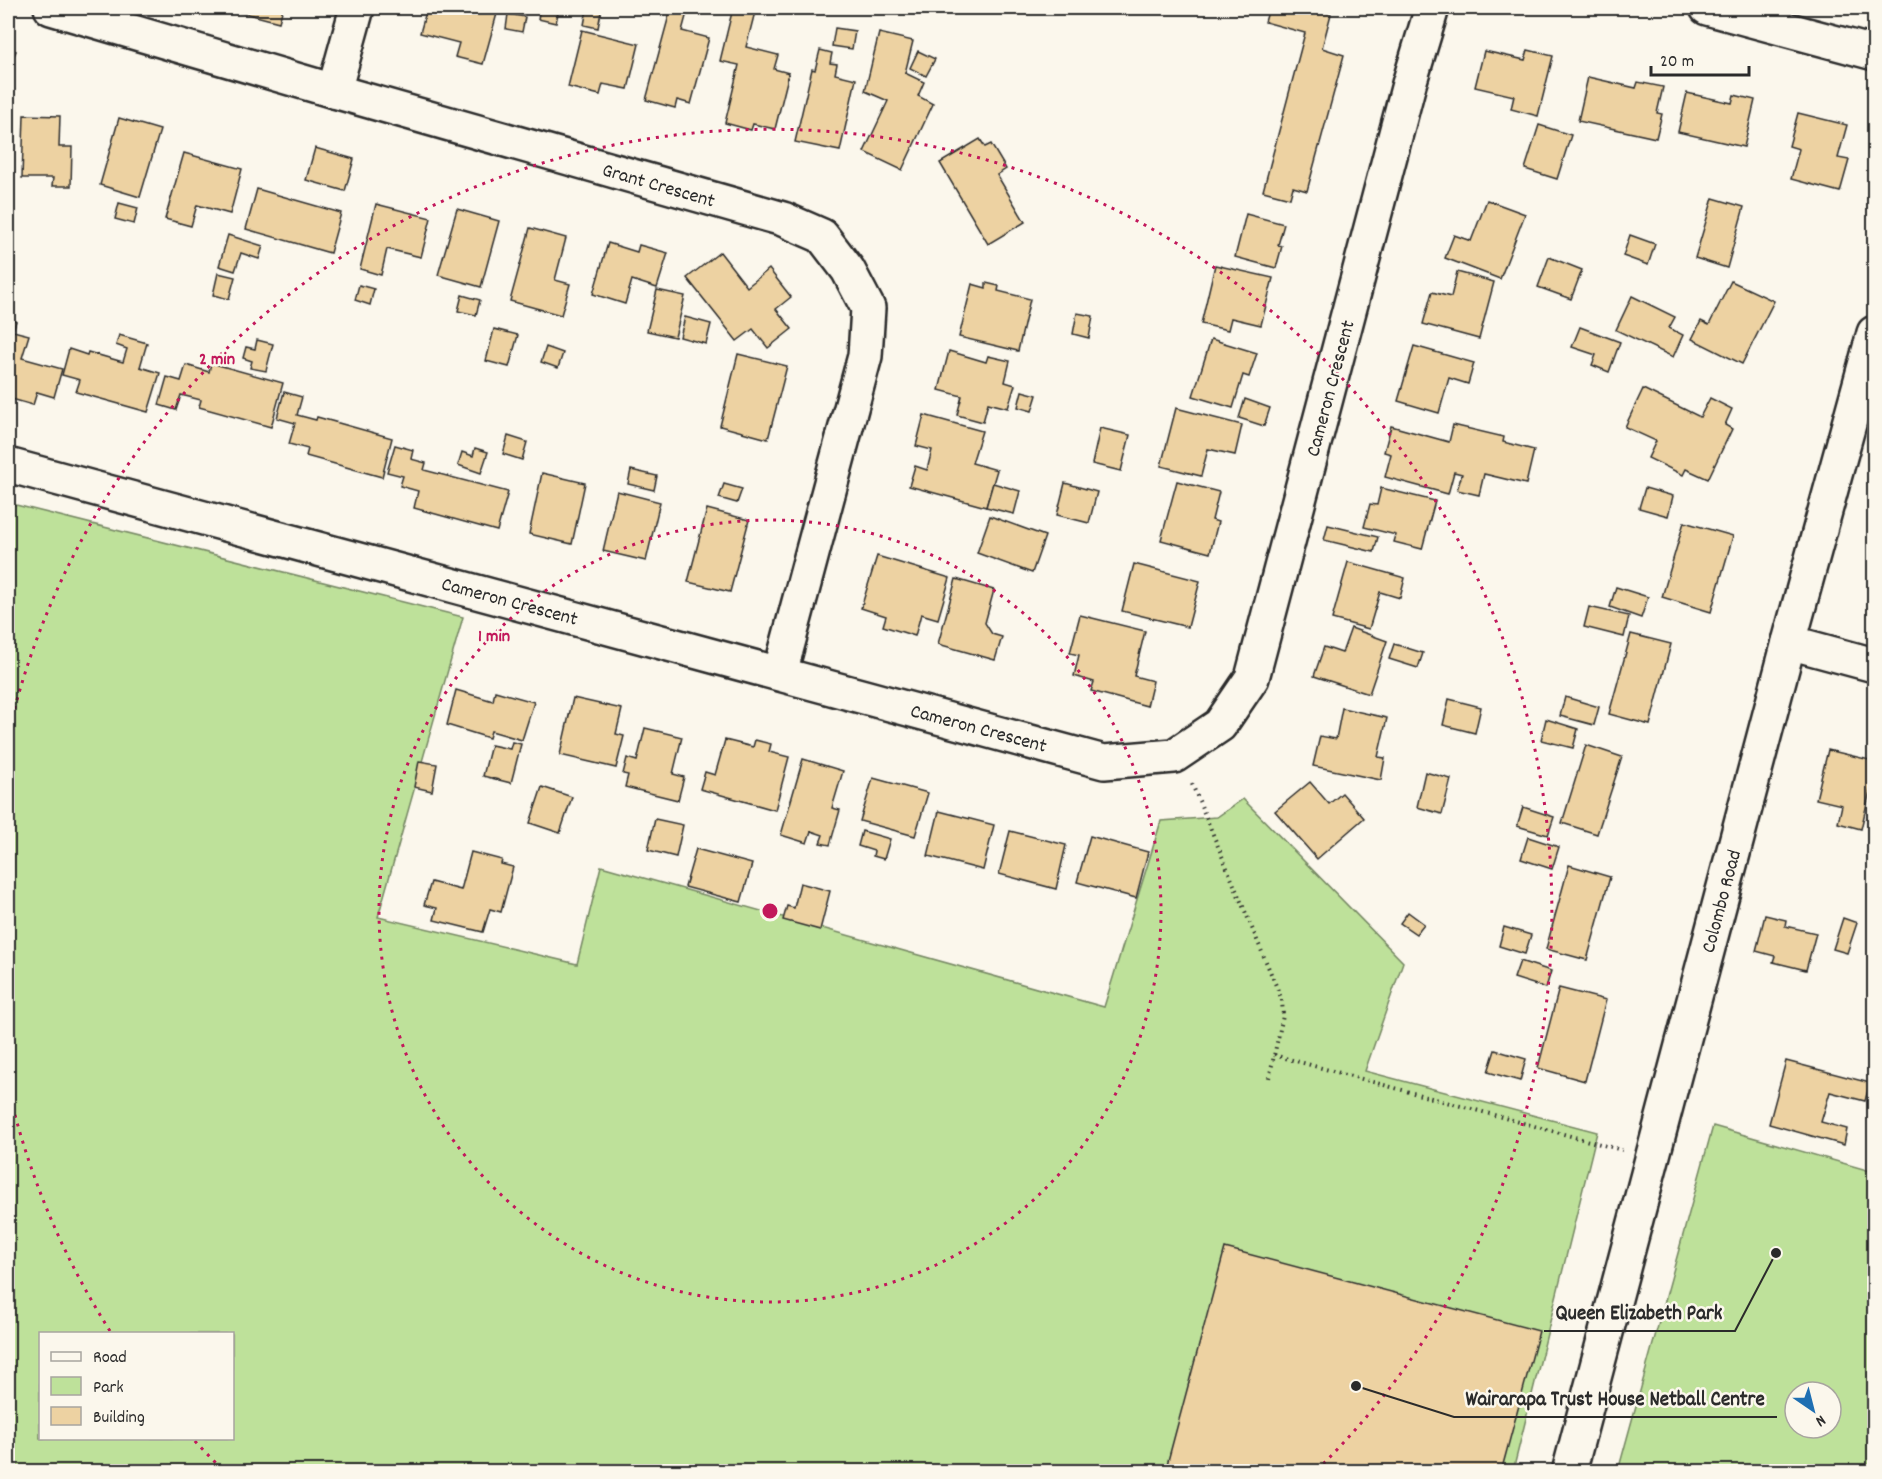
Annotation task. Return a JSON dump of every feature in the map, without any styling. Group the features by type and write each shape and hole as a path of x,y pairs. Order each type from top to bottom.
{"street":[{"name":"Grant Crescent","path":"51,8 783,219 822,236 848,270 868,308 865,356 780,673"},
{"path":"334,91 357,8"},
{"name":"Cameron Crescent","path":"8,465 1104,762 1174,756 1220,725 1252,678 1409,84 1432,8"},
{"path":"1707,8 1875,53"},
{"name":"Colombo Road","path":"1569,1472 1788,642 1875,333"},
{"path":"1788,642 1875,665"}],"path":[{"path":"1180,753 1282,1000 1283,1016 1269,1078"},
{"path":"1274,1054 1652,1158"}],"green space":[{"path":"8,503 463,617 378,917 577,964 601,866 1104,1007 1161,821 1217,817 1243,799 1403,962 1365,1071 1597,1132 1513,1471 8,1471"},
{"path":"1713,1126 1874,1172 1874,1471 1618,1471"}],"building":[{"path":"225,8 283,8 279,22"},
{"path":"427,8 491,8 498,10 483,64 455,57 459,43 420,33"},
{"path":"540,8 559,8 556,23 538,19"},
{"path":"671,8 688,9 682,31 709,38 691,104 677,100 675,108 646,100"},
{"path":"733,8 756,8 746,47 778,55 774,69 789,73 775,129 753,124 751,130 725,123 739,65 720,61"},
{"path":"1269,8 1306,8 1331,14 1322,48 1344,55 1307,191 1293,187 1290,198 1263,191 1305,33 1265,22"},
{"path":"587,9 601,12 598,28 584,25"},
{"path":"508,14 525,17 522,32 506,29"},
{"path":"835,28 855,31 852,49 832,46"},
{"path":"582,30 639,44 628,89 603,84 600,95 568,87"},
{"path":"879,33 913,41 905,73 924,82 918,96 933,104 902,170 864,152 888,101 865,91"},
{"path":"8,48 16,51 9,67 8,67"},
{"path":"820,50 832,53 830,63 837,64 835,74 856,79 840,151 795,142 812,69 815,70"},
{"path":"1528,50 1553,56 1538,116 1511,109 1514,96 1475,87 1484,51 1525,60"},
{"path":"918,51 935,59 926,76 910,68"},
{"path":"1588,77 1636,88 1638,82 1663,87 1657,113 1662,114 1656,138 1578,121"},
{"path":"1687,93 1732,103 1734,95 1755,100 1744,147 1678,132"},
{"path":"1798,113 1847,125 1838,158 1849,160 1840,192 1791,179 1799,149 1789,146"},
{"path":"24,115 60,116 59,147 72,147 71,186 52,186 53,178 22,178"},
{"path":"119,118 160,130 140,197 100,185"},
{"path":"1539,125 1571,135 1557,179 1525,169"},
{"path":"980,139 985,147 991,144 1006,169 997,175 1025,222 988,244 940,163"},
{"path":"315,148 354,159 345,191 306,180"},
{"path":"184,153 242,169 230,214 197,205 191,226 165,219"},
{"path":"257,189 341,213 330,253 246,229"},
{"path":"1713,198 1744,207 1727,268 1695,258"},
{"path":"1487,200 1525,214 1500,279 1445,258 1454,235 1471,241"},
{"path":"119,203 138,208 134,224 115,219"},
{"path":"376,204 431,218 421,257 387,249 381,275 360,269"},
{"path":"457,209 499,221 481,287 438,275"},
{"path":"1246,214 1284,224 1278,245 1282,246 1276,268 1235,257"},
{"path":"530,228 566,238 555,280 570,284 561,315 510,301"},
{"path":"228,235 263,246 259,259 241,253 235,271 219,266"},
{"path":"1630,235 1655,244 1648,265 1623,256"},
{"path":"608,243 637,252 639,245 668,253 657,288 632,280 625,304 593,294"},
{"path":"720,252 747,287 769,269 791,297 776,309 792,329 768,348 753,329 737,341 687,278"},
{"path":"1549,257 1582,270 1571,299 1538,287"},
{"path":"1215,265 1273,278 1261,325 1231,318 1228,330 1201,324"},
{"path":"1457,272 1494,282 1479,339 1423,324 1432,292 1451,297"},
{"path":"218,273 235,277 229,299 213,295"},
{"path":"1731,281 1774,301 1742,364 1692,339 1701,321 1709,325"},
{"path":"986,283 999,286 998,291 1030,299 1018,351 959,337 972,284 986,288"},
{"path":"359,285 374,289 370,305 355,300"},
{"path":"657,290 685,296 675,337 647,331"},
{"path":"462,295 480,300 476,315 458,311"},
{"path":"1632,296 1675,317 1669,328 1683,335 1673,357 1616,330"},
{"path":"1077,313 1093,316 1089,338 1073,334"},
{"path":"685,317 711,324 706,344 680,337"},
{"path":"8,318 16,321 13,331 29,335 22,358 62,369 54,397 37,392 33,405 8,398"},
{"path":"1580,327 1620,342 1609,372 1592,365 1596,355 1572,347"},
{"path":"494,329 518,335 509,367 486,361"},
{"path":"119,335 147,343 140,367 160,373 148,412 76,392 80,380 62,375 69,349 123,362 127,349 116,345"},
{"path":"1211,339 1257,353 1249,377 1243,375 1233,408 1193,396"},
{"path":"257,340 273,344 266,371 250,368 252,361 243,358 246,347 255,349"},
{"path":"1414,346 1474,363 1468,384 1449,378 1439,413 1398,401"},
{"path":"546,347 563,353 558,368 541,362"},
{"path":"949,351 986,362 988,356 1010,361 1005,382 1015,385 1008,408 988,403 983,422 957,415 962,396 939,390"},
{"path":"738,354 787,366 768,439 720,426"},
{"path":"211,363 283,383 271,427 199,407 201,400 181,395 176,410 159,405 167,377 181,381 186,365 209,372"},
{"path":"1643,389 1700,417 1710,398 1732,409 1725,425 1732,429 1708,479 1686,469 1683,475 1648,458 1656,441 1625,427"},
{"path":"1022,391 1037,395 1032,411 1018,407"},
{"path":"284,392 302,397 297,415 316,420 317,417 392,438 382,477 306,456 308,449 289,444 295,423 277,418"},
{"path":"1245,399 1270,408 1264,426 1239,418"},
{"path":"1176,408 1242,425 1235,455 1208,449 1201,476 1161,466"},
{"path":"924,415 982,431 972,463 997,470 986,507 909,486 915,466 927,470 932,450 916,446"},
{"path":"1453,425 1504,437 1503,442 1534,450 1526,484 1484,474 1479,495 1457,490 1462,474 1454,472 1448,494 1385,477 1391,454 1384,452 1391,426 1449,442"},
{"path":"1100,428 1130,435 1121,471 1092,464"},
{"path":"508,436 527,442 522,460 503,454"},
{"path":"395,445 413,450 411,459 426,463 424,470 508,492 497,531 414,508 418,491 400,486 403,476 387,472"},
{"path":"475,448 488,452 481,473 458,465 462,452 473,456"},
{"path":"631,470 657,476 654,490 628,484"},
{"path":"542,473 585,483 572,544 529,534"},
{"path":"1177,481 1219,492 1212,520 1218,522 1210,553 1161,540"},
{"path":"993,483 1020,491 1014,514 986,507"},
{"path":"1065,483 1097,492 1089,523 1057,515"},
{"path":"724,484 742,489 737,503 719,498"},
{"path":"1381,488 1435,501 1422,549 1394,542 1396,535 1364,527 1370,504 1377,505"},
{"path":"1645,488 1673,496 1668,516 1639,508"},
{"path":"617,491 660,502 646,561 603,551"},
{"path":"707,509 749,520 730,592 688,582"},
{"path":"990,516 1045,536 1032,573 977,553"},
{"path":"1684,522 1733,536 1711,612 1662,597"},
{"path":"1328,525 1378,537 1374,552 1324,540"},
{"path":"877,556 950,578 938,619 921,614 915,636 883,626 886,616 861,608"},
{"path":"1348,562 1405,578 1400,598 1380,592 1369,629 1332,619"},
{"path":"1134,564 1200,581 1188,627 1122,611"},
{"path":"956,579 994,590 985,623 992,634 1002,637 995,660 938,644"},
{"path":"1616,587 1648,597 1641,618 1610,607"},
{"path":"1589,607 1629,616 1624,637 1584,627"},
{"path":"1080,615 1145,631 1134,676 1153,681 1147,706 1091,691 1094,682 1074,676 1079,655 1070,653"},
{"path":"1351,628 1387,641 1369,694 1314,676 1324,647 1342,653"},
{"path":"1631,634 1671,644 1650,725 1609,714"},
{"path":"1394,644 1423,653 1418,668 1389,659"},
{"path":"456,690 493,701 495,691 534,702 522,740 491,731 489,738 447,725"},
{"path":"1565,697 1599,707 1594,725 1560,716"},
{"path":"573,698 622,709 616,734 624,736 616,768 560,755"},
{"path":"1449,699 1481,707 1475,733 1443,725"},
{"path":"1342,708 1387,718 1378,757 1385,758 1381,780 1313,766 1320,736 1336,739"},
{"path":"1546,719 1578,729 1573,748 1541,740"},
{"path":"645,728 682,737 673,774 684,777 678,800 625,787 628,775 623,774 627,758 637,761"},
{"path":"725,740 753,747 755,740 771,744 769,752 789,757 775,810 700,789 705,772 715,775"},
{"path":"512,742 521,744 511,783 483,776 491,745 510,749"},
{"path":"1586,745 1622,757 1597,834 1562,823"},
{"path":"1828,750 1874,761 1874,774 1861,829 1838,823 1842,805 1816,799"},
{"path":"803,759 843,771 832,808 840,810 830,845 820,843 823,835 811,831 807,843 781,835"},
{"path":"419,761 437,764 432,791 414,787"},
{"path":"1425,772 1451,779 1442,814 1417,807"},
{"path":"873,778 928,793 915,836 860,821"},
{"path":"1310,782 1329,804 1342,793 1364,818 1317,859 1275,811"},
{"path":"542,787 572,797 560,833 530,823"},
{"path":"1523,807 1554,817 1548,835 1517,826"},
{"path":"939,811 994,825 983,870 928,856"},
{"path":"655,819 683,825 676,857 648,850"},
{"path":"862,831 890,839 884,859 873,856 874,851 858,846"},
{"path":"1010,831 1066,845 1056,889 999,874"},
{"path":"1090,836 1148,852 1136,898 1077,882"},
{"path":"1528,837 1559,847 1552,869 1521,859"},
{"path":"696,849 752,864 741,902 685,887"},
{"path":"471,852 502,860 501,864 513,867 501,912 490,909 483,932 434,920 437,908 424,905 431,882 461,890"},
{"path":"1569,865 1610,877 1587,960 1546,949"},
{"path":"800,883 830,891 820,930 783,920 787,906 794,908"},
{"path":"1408,912 1424,924 1416,934 1400,923"},
{"path":"1765,915 1786,920 1785,926 1816,933 1806,970 1773,962 1775,956 1756,951"},
{"path":"1843,918 1857,923 1847,953 1833,949"},
{"path":"1504,927 1531,935 1525,954 1499,946"},
{"path":"1520,961 1551,971 1546,988 1514,978"},
{"path":"1559,988 1606,1000 1585,1081 1538,1068"},
{"path":"1495,1050 1526,1059 1520,1081 1488,1072"},
{"path":"1786,1061 1870,1083 1865,1101 1830,1092 1821,1122 1847,1129 1844,1145 1769,1124"},
{"path":"1225,1248 1539,1331 1501,1472 1165,1472"}],"place":[{"name":"Queen Elizabeth Park","path":"1776,1253"},
{"name":"Wairarapa Trust House Netball Centre","path":"1356,1386"}]}
